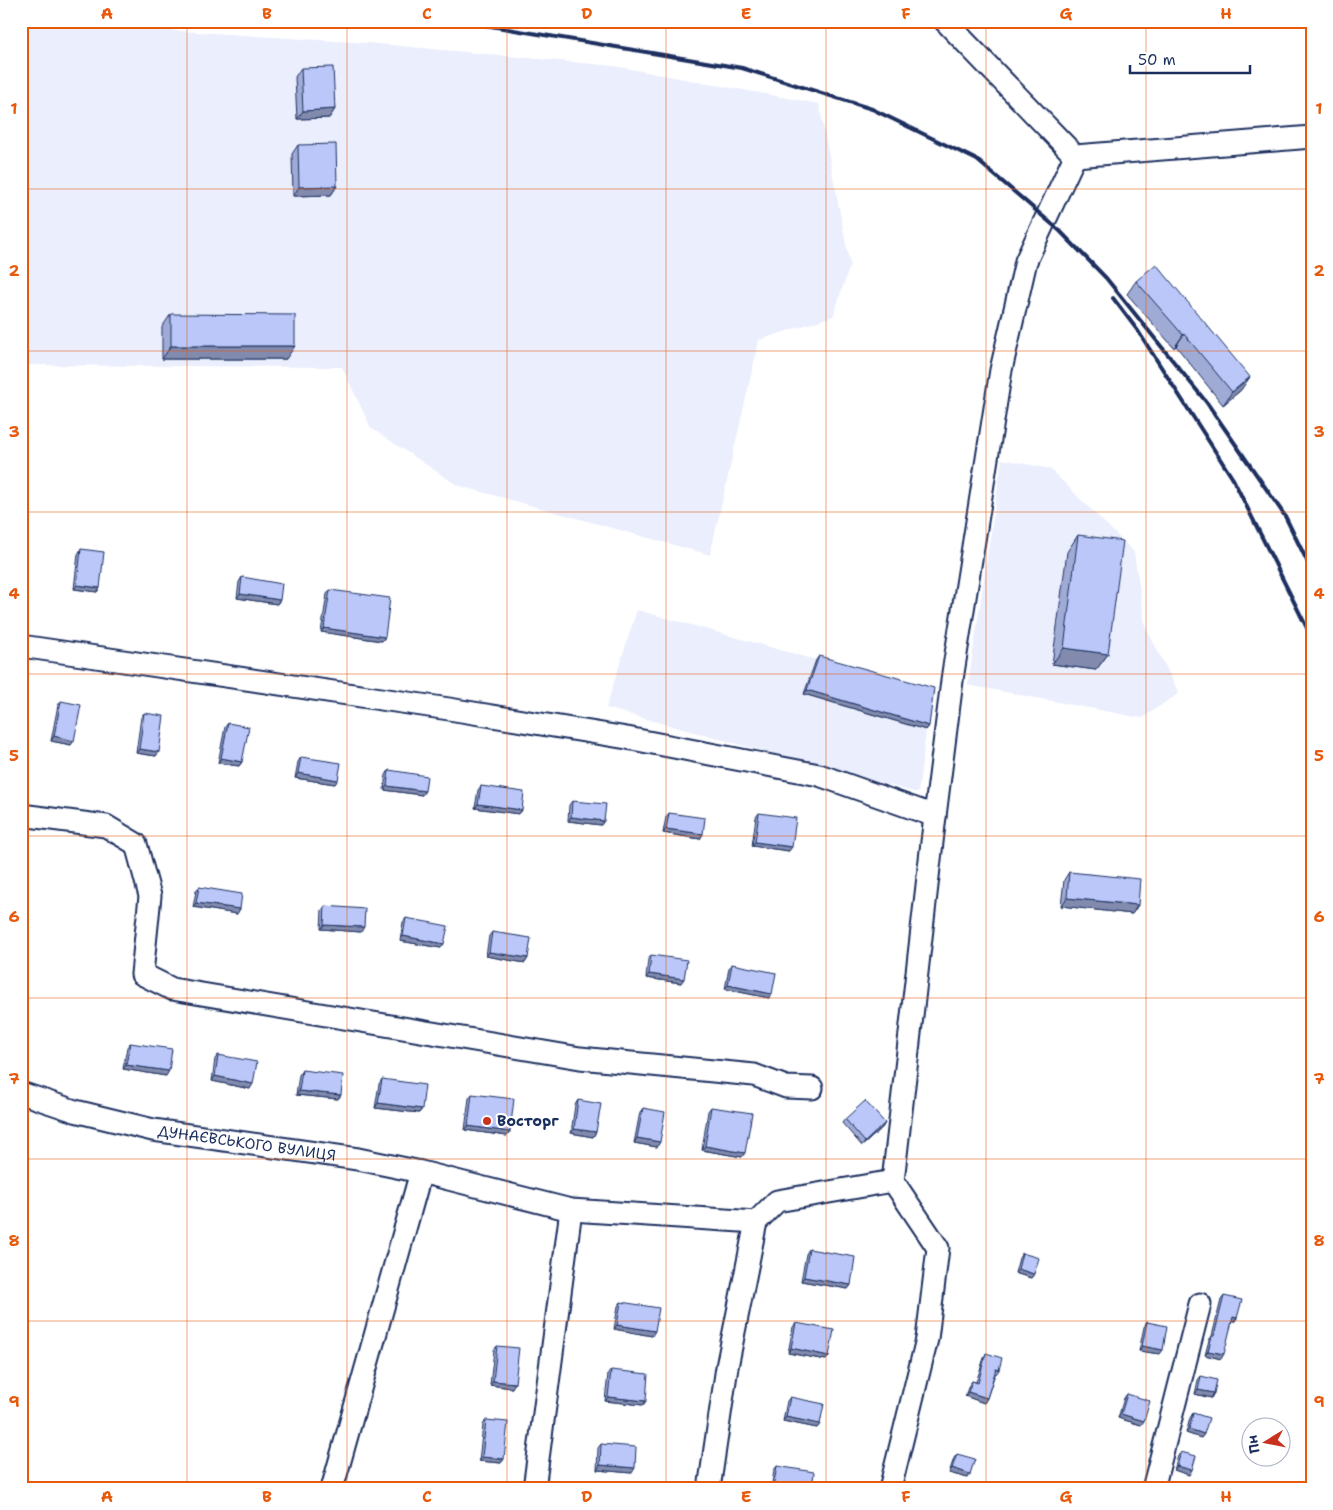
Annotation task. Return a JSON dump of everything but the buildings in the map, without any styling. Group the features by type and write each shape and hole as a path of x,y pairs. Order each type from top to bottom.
{"street":[{"path":"945,21 1075,156"},
{"path":"1075,156 1312,137"},
{"path":"890,1489 927,1338 938,1248 894,1181 953,674 1001,370 1026,261 1075,156"},
{"path":"21,646 449,709 627,738 819,775 935,816"},
{"path":"21,815 106,826 136,844 150,896 142,974 172,989 580,1058 754,1075 786,1086 812,1088"},
{"name":"ДУНАЄВСЬКОГО ВУЛИЦЯ","path":"21,1092 75,1111 153,1130 358,1159 421,1172 571,1210 756,1222"},
{"path":"332,1489 421,1172"},
{"path":"709,1489 727,1368 756,1222 778,1202 894,1181"},
{"path":"534,1489 571,1210"},
{"path":"1153,1489 1200,1304"}],"shaded area":[{"path":"21,21 367,43 614,66 819,104 850,265 833,316 759,340 710,555 457,485 371,428 342,367 21,365"},
{"path":"1002,459 1050,469 1134,552 1145,626 1179,693 1142,718 968,685"},
{"path":"637,610 931,692 918,793 606,708"}],"railway":[{"path":"460,21 742,68 872,109 977,160 1060,231 1106,278 1207,403 1285,516 1312,571"},
{"path":"1113,298 1138,331 1233,479 1312,638"}],"place":[{"name":"Восторг","path":"487,1121"}]}
